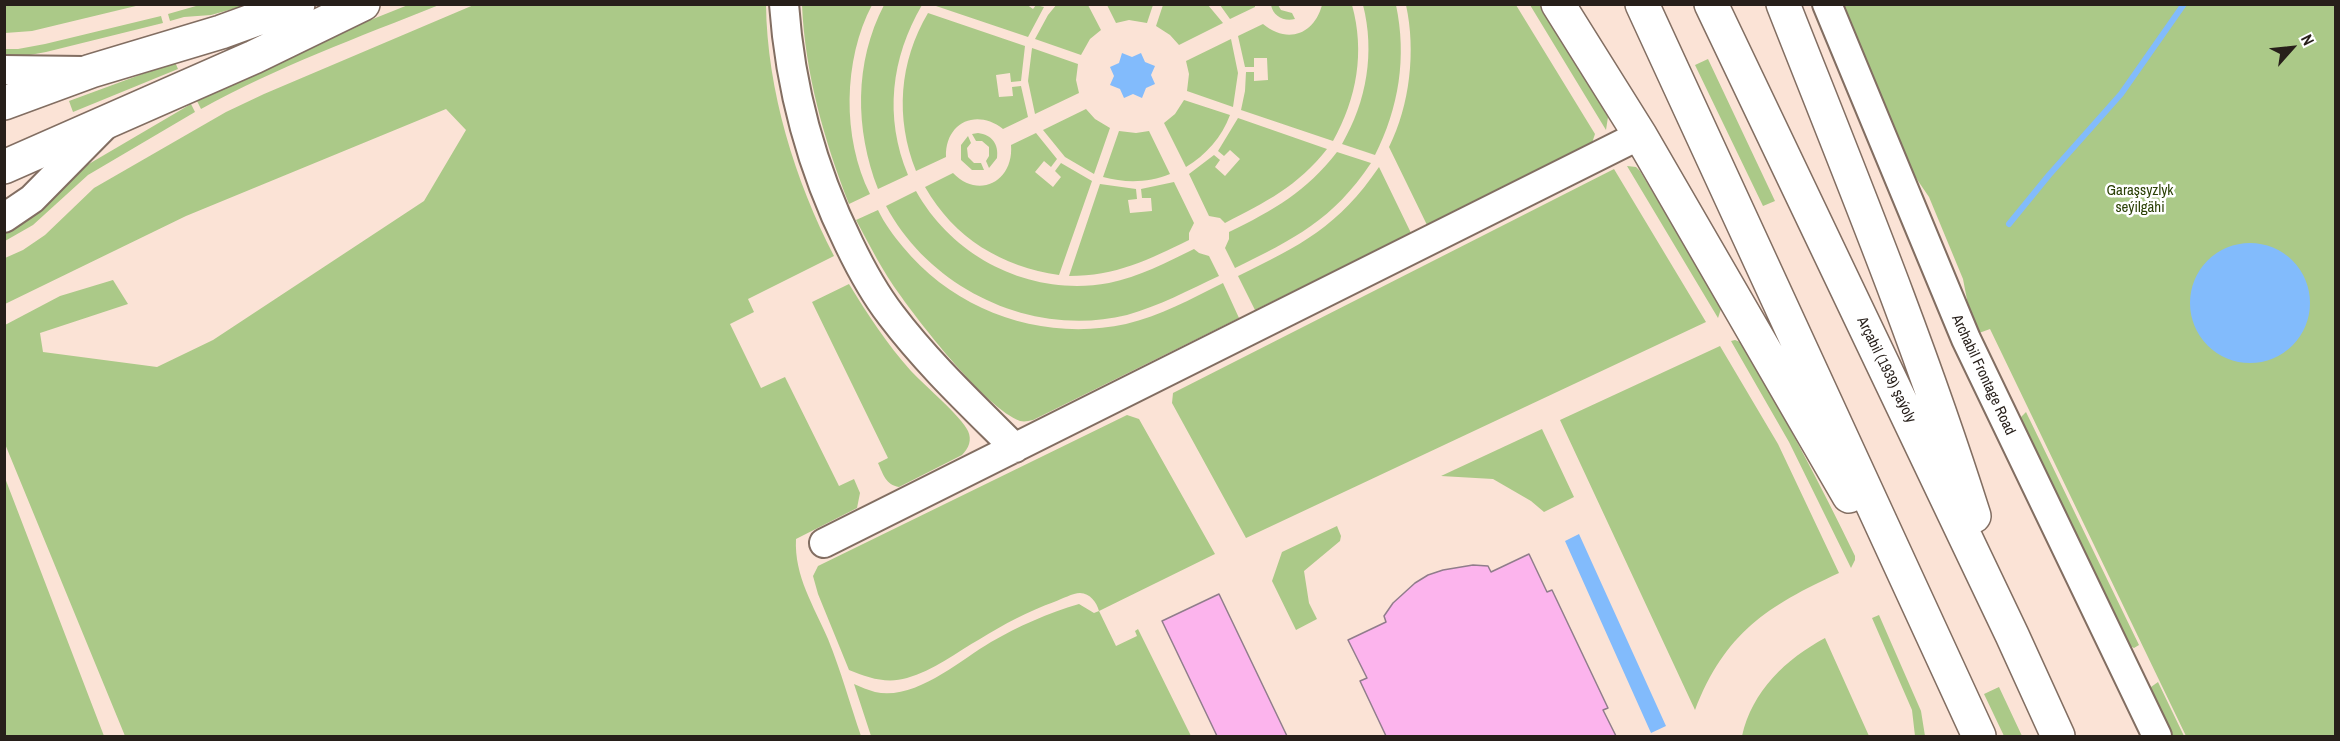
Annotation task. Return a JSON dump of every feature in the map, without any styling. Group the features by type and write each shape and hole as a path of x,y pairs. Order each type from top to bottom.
{"main road":[{"path":"4,103 91,71 221,32 298,4"},
{"path":"4,167 254,57 363,4"},
{"path":"1558,4 1640,135 1949,669"},
{"path":"1642,4 1979,736"},
{"name":"Arçabil (1939) şaýoly","path":"1711,4 2058,736"},
{"path":"1783,4 1894,283 1951,444 2012,635"}],"street":[{"path":"784,4 795,87 807,140 822,186 861,268 889,313 913,344 1015,448"},
{"name":"Archabil Frontage Road","path":"1827,4 1966,339 2157,736"},
{"path":"4,70 91,71"},
{"path":"4,218 32,200 108,122"},
{"path":"824,543 1640,135"}],"green space":[{"path":"203,4 247,5 211,15 184,17 170,21 168,14"},
{"path":"476,4 766,5 772,70 786,134 807,197 834,256 748,299 754,312 730,324 761,388 785,377 839,486 854,479 860,493 857,508 796,539 796,553 806,590 833,651 861,736 125,736 5,444 5,325 60,296 113,280 128,304 40,333 43,352 157,367 213,340 424,201 466,130 446,109 186,216 5,304 5,258 23,250 45,235 94,188 226,112"},
{"path":"1026,4 1033,9 1036,5 1044,7 1028,37 933,5"},
{"path":"1057,4 1088,5 1101,30 1090,39 1081,55 1035,39"},
{"path":"4,5 140,5 32,31 5,33"},
{"path":"408,5 439,5 289,66 201,109 197,101 301,50"},
{"path":"802,5 872,5 862,27 856,50 851,74 850,99 854,149 870,194 849,204 817,106 807,56"},
{"path":"884,5 922,5 903,46 894,88 896,131 900,153 908,175 878,189 865,143 861,96 867,50"},
{"path":"1107,5 1153,5 1147,23 1129,20 1116,23"},
{"path":"1163,5 1208,5 1223,23 1179,45 1170,35 1156,26"},
{"path":"1220,5 1255,5 1255,7 1230,19"},
{"path":"1271,5 1278,5 1281,10 1292,13 1295,19 1287,20 1280,17"},
{"path":"1322,5 1352,5 1358,40 1353,91 1333,141 1241,110 1246,72 1254,72 1254,81 1268,80 1267,58 1254,58 1254,67 1245,67 1238,36 1263,24 1281,34 1298,33 1313,23"},
{"path":"1363,5 1396,5 1401,44 1399,82 1395,101 1375,155 1342,144 1358,111 1366,76 1368,40"},
{"path":"1406,5 1516,5 1595,134 1592,143 1427,225 1389,147 1402,114 1409,78 1411,41"},
{"path":"1530,5 1540,5 1608,117 1606,130"},
{"name":"Garaşsyzlyk seýilgähi","path":"1843,5 2335,5 2335,736 2186,736 1990,329 1979,333 1969,310 1963,279 1929,197 1914,175"},
{"path":"928,13 1025,46 1021,81 1011,82 1010,73 996,75 999,97 1013,96 1012,87 1021,86 1028,117 1003,129 983,120 964,122 951,135 946,157 916,171 905,131 903,90 911,51"},
{"path":"161,16 163,23 46,52 5,57 4,49 45,44"},
{"path":"1231,39 1238,73 1233,107 1187,91 1189,74 1186,61"},
{"path":"1032,48 1078,64 1076,80 1079,93 1035,114 1028,81"},
{"path":"1708,59 1775,201 1763,206 1695,65"},
{"path":"175,62 178,69 73,112 69,101"},
{"path":"1184,100 1230,115 1223,131 1212,145 1186,167 1164,123 1175,114"},
{"path":"191,104 195,112 88,175 33,225 5,241 4,233 27,220 82,168"},
{"path":"1086,109 1095,119 1110,128 1094,174 1065,157 1043,130"},
{"path":"1238,118 1327,149 1293,183 1268,200 1225,223 1220,218 1209,216 1189,174 1214,155 1220,160 1215,167 1225,176 1240,159 1230,150 1224,156 1218,151"},
{"path":"1119,131 1136,133 1149,131 1170,174 1136,181 1103,177"},
{"path":"978,133 991,138 996,144 997,158 989,168 986,161 989,156 989,147 982,141 976,141 972,134"},
{"path":"1036,133 1057,159 1051,167 1044,161 1035,172 1053,187 1061,177 1055,171 1061,163 1092,181 1059,275 1018,265 982,247 950,221 925,187 953,173 973,185 993,183 1007,168 1011,145"},
{"path":"968,136 971,143 967,148 968,157 974,163 981,163 984,170 972,170 961,160 961,145"},
{"path":"1337,152 1371,163 1357,183 1327,214 1294,237 1235,268 1225,248 1229,232 1288,199 1313,178"},
{"path":"1627,166 1636,167 1640,171 1720,305 1718,318"},
{"path":"1379,167 1411,233 1255,310 1238,276 1281,255 1333,220 1349,205"},
{"path":"1614,169 1706,322 1246,538 1172,403 1173,393"},
{"path":"1174,182 1194,223 1189,233 1189,240 1131,266 1102,273 1069,276 1100,184 1136,189 1137,199 1128,200 1130,213 1152,211 1151,198 1142,198 1141,189"},
{"path":"916,191 932,215 951,236 973,254 998,268 1024,278 1052,284 1080,286 1109,283 1142,273 1194,249 1209,256 1219,276 1127,315 1092,320 1056,319 1021,313 988,301 957,283 929,262 905,236 886,206"},
{"path":"878,210 886,225 924,270 975,305 1004,317 1033,325 1064,329 1095,329 1139,321 1223,283 1239,318 1033,420 1020,421 1006,413 973,384 939,345 894,286 856,220"},
{"path":"849,284 894,350 911,371 958,418 968,431 970,438 962,455 899,487 888,481 878,463 888,458 812,302"},
{"path":"1731,341 1743,343 1828,502 1855,556 1851,568 1789,442"},
{"path":"1720,346 1778,444 1839,573 1790,598 1751,625 1720,661 1695,710 1560,420"},
{"path":"2026,412 2139,645 2134,648 2128,645 2020,418"},
{"path":"1127,415 1139,419 1215,554 1099,611 1090,597 1084,593 1074,594 1017,618 926,671 900,680 885,680 870,678 849,670 813,576 818,566"},
{"path":"1542,429 1574,497 1544,512 1531,501 1493,479 1441,476"},
{"path":"5,478 104,736 5,736"},
{"path":"1337,526 1341,536 1340,541 1304,571 1309,603 1317,619 1296,630 1272,581 1282,552"},
{"path":"1079,604 1094,613 1099,611 1116,646 1137,636 1135,631 1138,629 1191,736 871,736 854,684 875,692 906,691 936,678 991,642 1023,625"},
{"path":"1879,615 1921,711 1925,736 1915,736 1912,710 1872,618"},
{"path":"1825,638 1869,736 1742,736 1754,705 1773,678 1797,656"},
{"path":"2158,682 2184,736 2172,736 2150,692 2151,687"},
{"path":"1999,687 2022,736 2004,736 1984,694"}],"water":[{"path":"1122,53 1132,57 1141,53 1145,62 1155,66 1151,75 1155,84 1146,88 1142,98 1133,94 1124,98 1120,89 1110,85 1114,76 1110,67 1119,63"},
{"path":"2250,243 2273,248 2292,261 2305,280 2310,303 2305,326 2292,345 2273,358 2250,363 2227,358 2208,345 2195,326 2190,303 2195,280 2208,261 2227,248"},
{"path":"1579,534 1666,726 1651,733 1565,541"}],"building":[{"path":"1529,554 1547,592 1552,590 1608,708 1603,710 1616,736 1386,736 1360,681 1367,678 1348,640 1386,622 1384,616 1393,603 1415,583 1428,575 1473,565 1488,566 1491,572"},
{"path":"1219,594 1287,736 1217,736 1162,621"}],"waterway":[{"path":"2009,224 2121,94 2184,4"}]}
